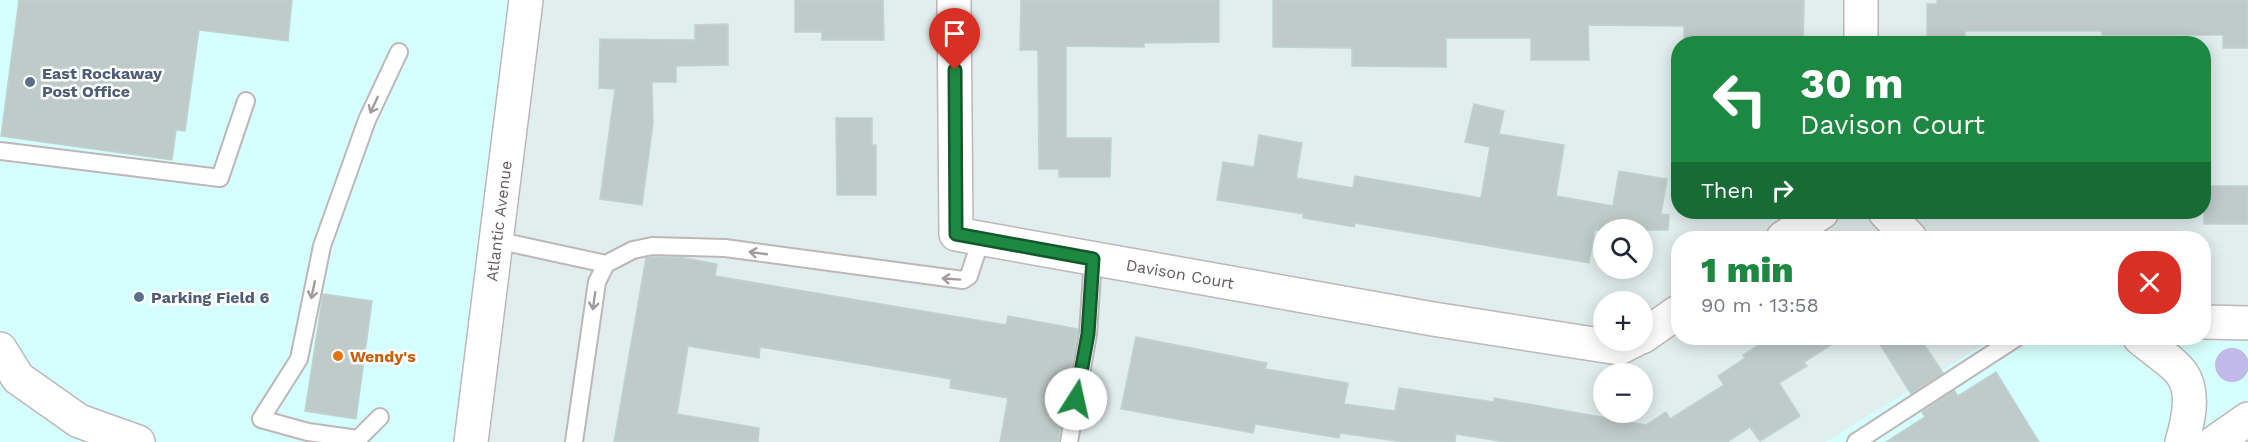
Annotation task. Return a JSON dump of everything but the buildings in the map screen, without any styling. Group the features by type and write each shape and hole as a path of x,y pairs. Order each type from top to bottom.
{"street":[{"name":"Atlantic Avenue","path":"471,442 526,0"},
{"name":"Davison Court","path":"954,0 956,234 1433,319 1593,344"},
{"path":"1861,0 1861,36"},
{"path":"1794,231 1812,219"},
{"path":"1892,219 1903,231"},
{"path":"1653,329 1671,317"},
{"path":"2211,322 2248,324"},
{"path":"2148,345 2182,373 2189,390 2186,429 2182,442"},
{"path":"0,349 18,378 79,421 138,442"},
{"path":"2215,442 2248,419"}],"lane":[{"path":"380,417 358,439 308,432 261,419 299,359 322,246 367,120 399,52"},
{"path":"0,151 220,178 246,101"},
{"path":"574,442 597,282 606,264 633,250 652,246 725,249 963,280 969,276 981,239"},
{"path":"496,240 606,264"},
{"path":"1069,442 1088,334 1093,259"},
{"path":"1856,442 2005,345"}],"shaded area":[{"path":"0,0 510,0 471,442 0,442"},
{"path":"2248,324 2248,442 1826,442 1983,345 2211,345 2211,336"},
{"path":"2232,348 2244,353 2249,365 2244,377 2232,382 2220,377 2215,365 2220,353"}],"place":[{"name":"East Rockaway Post Office","path":"30,82"},
{"name":"Parking Field 6","path":"139,297"},
{"name":"Wendy's","path":"338,356"}],"route":[{"path":"955,70 956,234 1093,259 1088,334 1076,399"}]}
